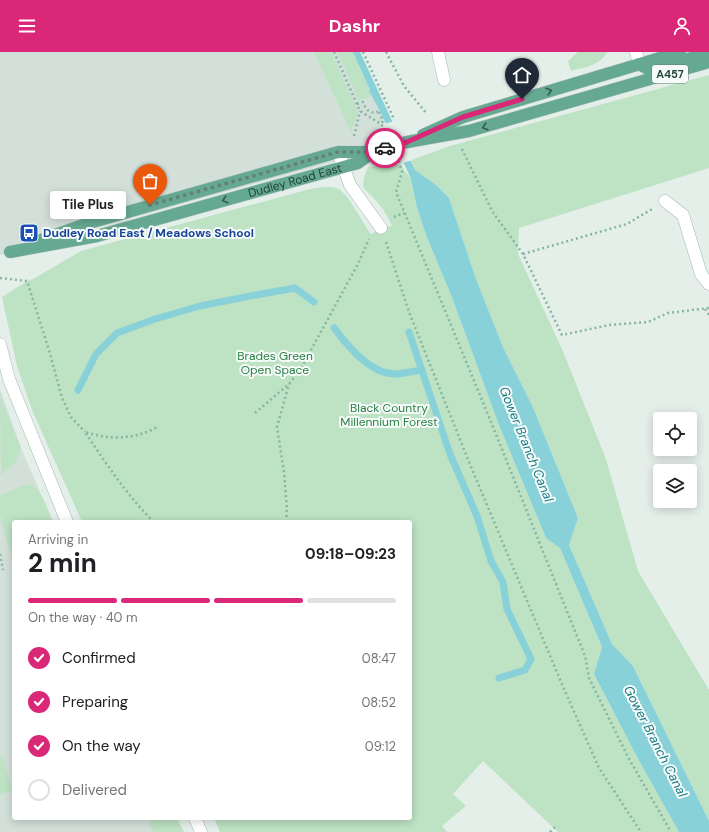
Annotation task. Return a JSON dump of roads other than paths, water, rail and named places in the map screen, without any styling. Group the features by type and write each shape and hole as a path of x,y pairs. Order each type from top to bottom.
{"main road":[{"name":"A457","path":"407,142 463,117 637,58 680,52"},
{"path":"637,58 650,70 709,54"},
{"path":"630,85 640,73 637,58"},
{"name":"A457","path":"373,152 388,142 407,142 469,132 709,62"},
{"name":"Dudley Road East","path":"5,254 89,223 338,152 373,152"},
{"name":"Dudley Road East","path":"5,254 97,236 343,167 358,162 373,152"}],"street":[{"path":"438,52 444,80"},
{"path":"338,152 350,185 381,228"},
{"path":"665,201 683,215 701,274 709,284"},
{"path":"0,344 9,379 66,520"},
{"path":"195,820 201,832"}],"water":[{"name":"Gower Branch Canal","path":"353,52 360,52 415,170 436,185 449,198 476,279 503,347 532,405 578,518 569,545 612,644 633,666 709,821 709,832 679,832 637,757 594,674 602,647 560,548 546,538 499,425 451,295 426,235 417,208 411,179 380,111 369,91 370,90"}],"waterway":[{"path":"78,390 96,354 117,333 155,319 200,306 295,288 314,302"},
{"path":"334,328 360,357 376,369 394,374 422,370"},
{"path":"409,332 450,454 477,516 491,561 503,582 507,609 531,659 525,670 499,678"}],"place":[{"name":"Tile Plus","path":"150,205"},
{"name":"Dudley Road East / Meadows School","path":"29,233"}],"park label":[{"name":"Brades Green Open Space","path":"275,363"},
{"name":"Black Country Millennium Forest","path":"389,415"}]}
